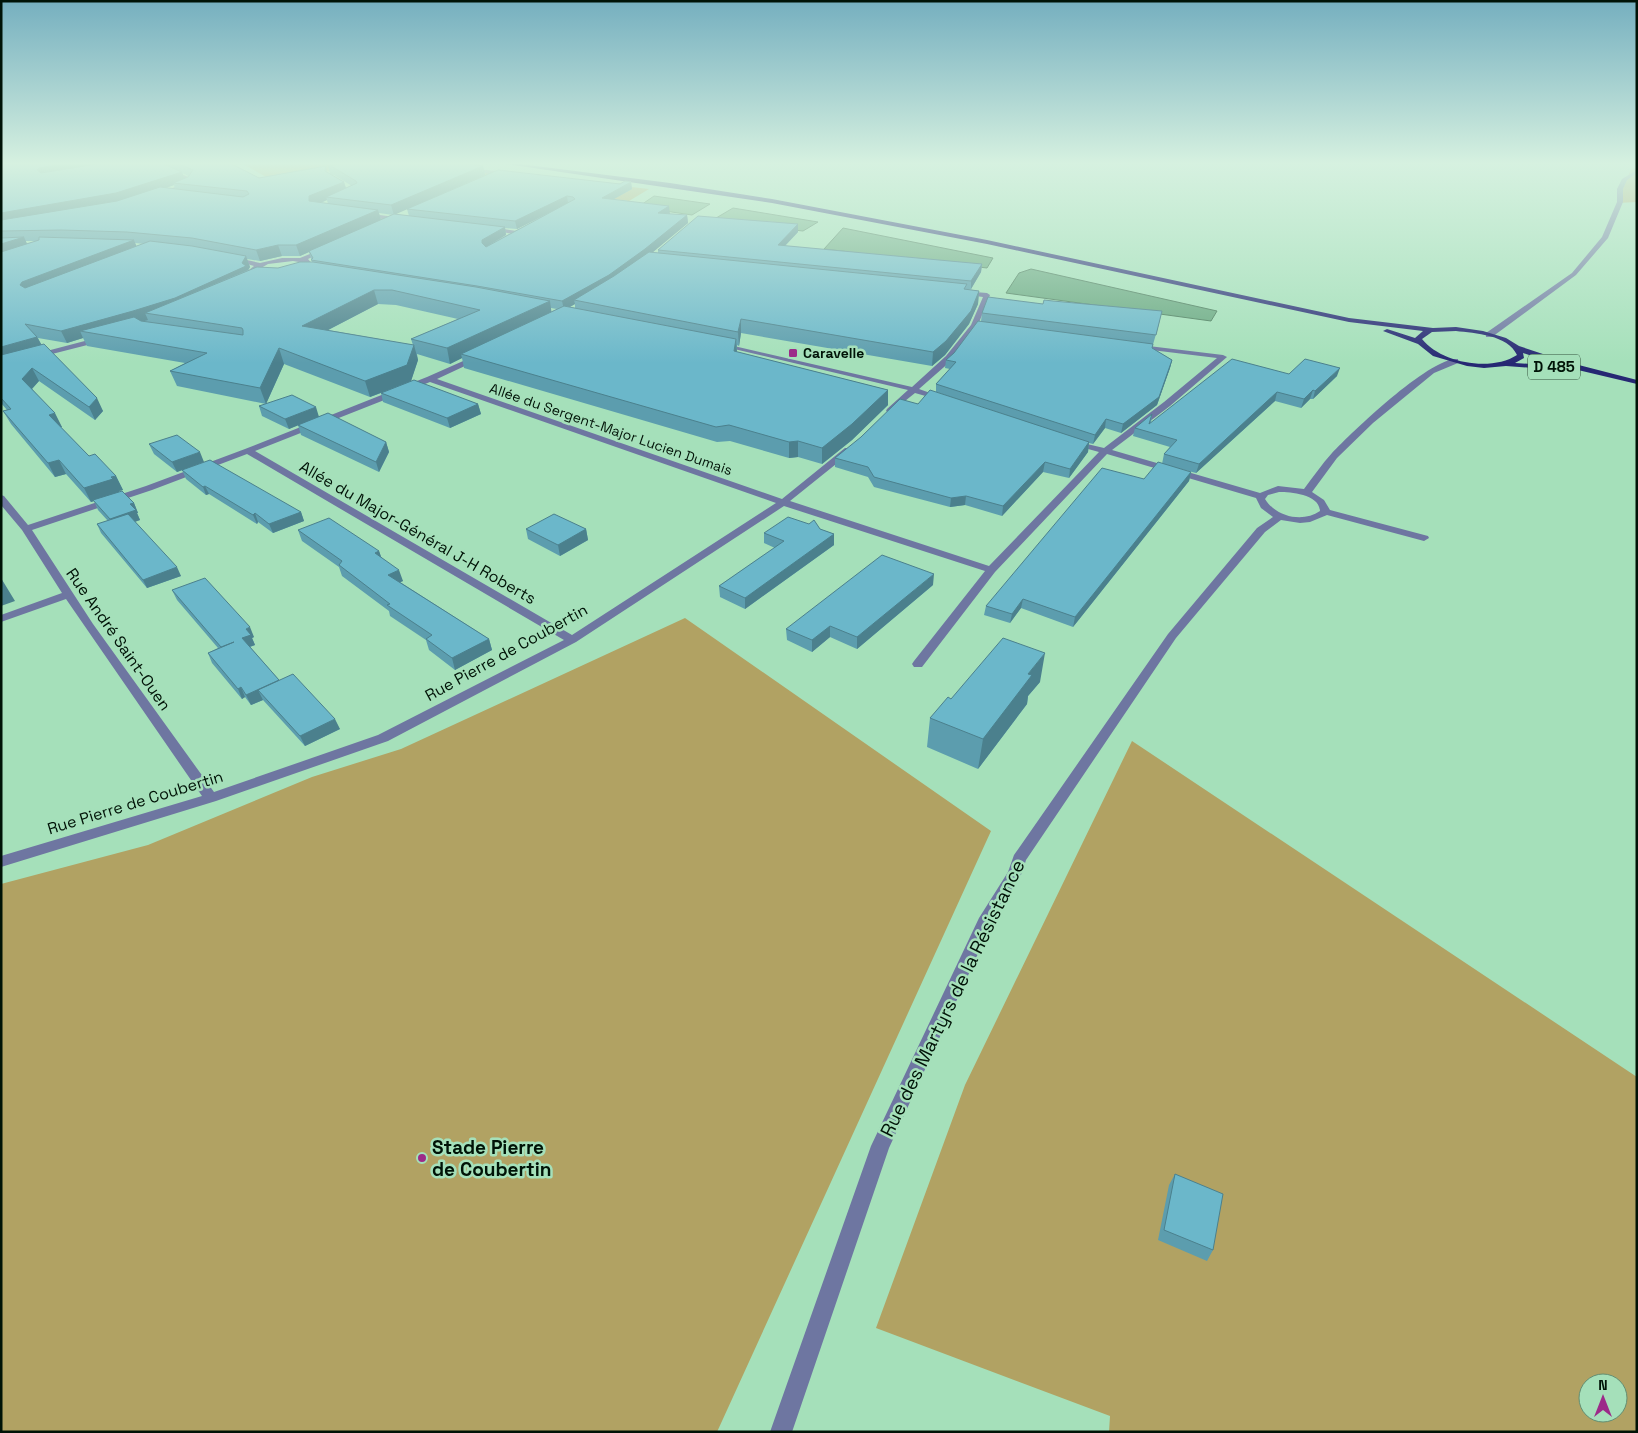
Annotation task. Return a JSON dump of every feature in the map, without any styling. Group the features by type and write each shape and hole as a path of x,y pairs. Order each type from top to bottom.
{"main road":[{"path":"920,229 1348,320 1419,342 1427,350 1455,361 1482,365 1506,364 1517,361 1521,356 1517,348 1489,335 1456,329 1434,330 1348,320"},
{"path":"1419,342 1418,339 1421,334 1434,330"},
{"name":"D 485","path":"1517,348 1600,374"},
{"name":"D 485","path":"1506,364 1551,367 1600,374 1637,382"}],"street":[{"path":"487,229 518,233"},
{"path":"510,237 526,229"},
{"path":"1489,335 1574,274 1605,238 1609,229"},
{"path":"301,260 328,248"},
{"path":"224,258 260,265"},
{"path":"284,260 301,260 310,263 308,269 286,277 260,277 251,273 251,270 260,265 284,260"},
{"path":"303,272 317,272"},
{"path":"250,282 260,277"},
{"path":"885,415 949,358 974,325 987,295 958,292"},
{"path":"974,325 984,326"},
{"path":"1,365 112,336"},
{"path":"715,344 912,389 950,401"},
{"path":"918,664 991,570 1104,452 1167,404 1223,357 1127,345"},
{"path":"26,529 149,488 248,451 430,379 491,351"},
{"path":"1306,493 1334,456 1370,421 1431,371 1455,361"},
{"name":"Allée du Sergent-Major Lucien Dumais","path":"430,379 782,503 991,570"},
{"path":"1068,440 1261,496"},
{"name":"Rue Pierre de Coubertin","path":"1,862 210,798 383,738 572,640 782,503 856,444"},
{"name":"Allée du Major-Général J-H Roberts","path":"248,451 572,640"},
{"path":"1278,489 1306,493 1322,502 1326,507 1325,512 1321,516 1303,520 1280,516 1264,506 1260,499 1261,496 1264,493 1278,489"},
{"name":"Rue André Saint-Ouen","path":"1,498 26,529 88,625 210,798"},
{"path":"1325,512 1424,538"},
{"name":"Rue des Martyrs de la Résistance","path":"781,1432 880,1146 987,918 1015,874 1019,859 1167,643 1261,530 1280,516"},
{"path":"1,619 68,595"}],"shaded area":[{"path":"783,229 807,229 803,231"},
{"path":"842,229 847,229 993,258 987,268 824,249"},
{"path":"1031,269 1217,311 1211,321 1006,293 1019,273"},
{"name":"Stade Pierre de Coubertin","path":"685,618 991,831 717,1432 1,1432 1,884 148,845 312,777 401,749"},
{"path":"1132,741 1637,1077 1637,1432 1109,1432 1110,1416 876,1328 965,1085"}],"building":[{"path":"1,229 334,229 296,245 278,245 256,250 192,238 127,232 1,231"},
{"path":"360,229 502,229 482,240 486,247 520,229 670,229 609,275 562,301 311,260 313,258 309,251"},
{"path":"683,229 793,229 778,245 982,264 971,281 658,250"},
{"path":"24,237 1,244 1,238"},
{"path":"39,237 134,240 22,282 20,285 25,288 150,241 192,246 246,256 242,263 246,266 175,298 61,331 25,324 37,337 1,347 1,252 39,240"},
{"path":"649,252 967,284 964,289 979,291 971,311 946,341 933,352 741,319 738,332 574,300"},
{"path":"300,262 313,262 476,287 550,301 447,348 411,339 480,310 392,290 374,290 302,326 414,345 407,365 365,381 279,348 260,388 170,371 207,353 80,331 134,317 141,321 243,335 242,328 145,313 257,267 278,268"},
{"path":"988,297 1043,304 1044,300 1162,311 1156,335 982,313"},
{"path":"564,306 736,339 734,351 888,390 852,424 822,448 798,441 789,442 729,425 716,427 461,354"},
{"path":"978,321 1153,344 1152,348 1172,360 1159,397 1123,424 1106,419 1095,435 936,384 956,362 946,360 954,353"},
{"path":"44,344 97,398 89,407 32,368 22,379 55,413 49,415 89,456 95,454 116,476 111,477 113,479 84,488 59,460 48,463 3,411 11,409 1,398 1,355"},
{"path":"1232,359 1289,374 1305,359 1340,368 1304,399 1277,392 1199,464 1164,454 1177,440 1135,428 1152,414 1149,424"},
{"path":"414,380 478,404 447,418 381,393"},
{"path":"930,390 1089,442 1070,469 1045,462 1003,506 966,496 951,498 874,477 868,467 835,458 861,437 900,399 918,404"},
{"path":"292,395 316,407 285,419 259,406"},
{"path":"328,413 386,442 376,462 298,425"},
{"path":"177,435 200,452 172,462 149,444"},
{"path":"210,460 301,512 269,524 255,513 253,515 205,486 203,487 182,470"},
{"path":"1158,462 1191,472 1075,617 1023,599 1012,614 986,606 1102,468 1144,479"},
{"path":"122,491 134,503 130,504 136,510 110,519 93,500"},
{"path":"128,514 177,567 143,580 97,524"},
{"path":"554,514 586,529 558,545 526,529"},
{"path":"788,517 809,524 814,520 820,529 834,534 745,598 719,586 784,541 764,533"},
{"path":"329,518 379,551 375,553 399,570 388,575 489,639 452,658 426,639 432,635 387,605 390,604 339,565 342,561 298,530"},
{"path":"882,555 934,574 857,637 830,626 812,640 786,629"},
{"path":"205,578 250,627 246,629 251,635 242,638 279,680 246,695 241,687 238,689 208,653 234,642 221,647 172,590"},
{"path":"1003,638 1045,653 1028,674 1032,675 983,739 930,718 948,697 951,699"},
{"path":"293,674 335,719 300,736 258,690"},
{"path":"1175,1174 1223,1194 1213,1250 1164,1230"}],"place":[{"name":"Caravelle","path":"793,353"},
{"name":"Stade Pierre de Coubertin","path":"422,1158"}]}
